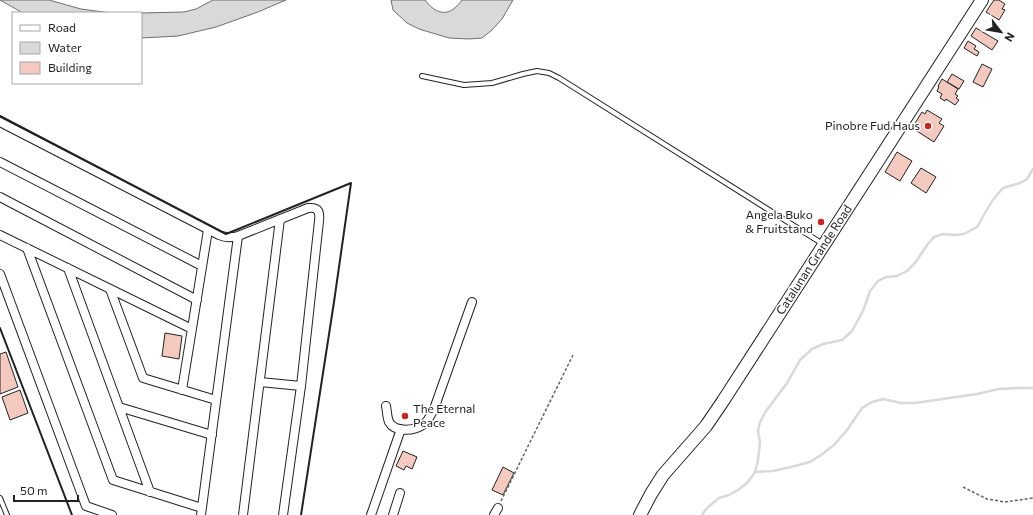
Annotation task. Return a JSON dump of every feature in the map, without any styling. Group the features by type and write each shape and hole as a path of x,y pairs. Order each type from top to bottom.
{"main road":[{"name":"Catalunan Grande Road","path":"640,515 663,476 706,426 723,401 982,0"}],"street":[{"path":"0,122 225,238 238,236 308,208 317,209 320,216 301,386 283,515"},
{"path":"0,162 202,266"},
{"path":"0,197 197,300"},
{"path":"243,515 280,219"},
{"path":"182,390 208,230"},
{"path":"0,235 192,329"},
{"path":"27,248 113,480 150,492 201,512 238,236"},
{"path":"68,268 150,492"},
{"path":"0,274 86,506 112,515"},
{"path":"110,289 143,378 216,400"},
{"path":"386,406 389,422 401,429 416,428 428,421 472,302"},
{"path":"260,382 301,386"},
{"path":"119,407 212,435"},
{"path":"371,515 401,429"},
{"path":"393,515 400,493"}],"lane":[{"path":"422,76 464,85 492,83 537,71 549,73 566,82 824,244"},
{"path":"0,498 8,515"}],"path":[{"path":"496,511 573,355"},
{"path":"963,487 987,499 1005,502 1033,498"}],"water":[{"path":"0,0 49,0 81,9 104,12 21,12"},
{"path":"213,0 286,0 216,27 178,36 142,38 142,13 184,12 196,9"},
{"path":"391,0 425,0 439,12 448,12 457,6 462,0 513,0 502,19 492,30 482,38 469,39 449,38 419,29 407,23 393,10"}],"building":[{"path":"994,0 999,0 1005,4 1002,9 1005,10 999,20 986,12"},
{"path":"976,28 998,41 992,50 971,36"},
{"path":"968,41 976,46 974,49 979,52 977,56 964,48"},
{"path":"982,64 992,69 983,87 973,82"},
{"path":"952,74 964,81 959,89 947,82"},
{"path":"942,79 958,89 955,94 958,96 956,98 959,100 955,105 946,99 945,101 940,98 942,94 937,91"},
{"path":"927,110 942,119 939,123 944,126 934,142 912,128 922,112 925,114"},
{"path":"897,152 912,161 900,181 885,172"},
{"path":"921,168 936,177 926,193 911,183"},
{"path":"165,333 182,336 179,359 162,356"},
{"path":"6,352 18,387 0,394 0,354"},
{"path":"20,390 28,413 10,420 2,397"},
{"path":"403,451 417,457 412,469 406,466 404,470 396,466"},
{"path":"503,467 514,473 503,495 492,490"}],"waterway":[{"path":"702,515 707,508 719,498 729,495 748,482 755,472 760,442 758,431 760,422 766,411 787,383 800,360 812,349 823,344 842,340 852,331 863,311 870,291 878,281 886,277 897,276 907,271 915,263 934,237 943,234 964,234 977,227 992,201 1003,188 1020,183 1027,179 1033,169"},
{"path":"755,472 773,471 810,462 834,445 847,430 862,408 872,402 883,399 901,403 915,403 977,394 999,389 1033,388"}],"wall":[{"path":"0,116 226,234 351,183 301,515"},
{"path":"0,328 72,515"}],"place":[{"name":"Pinobre Fud Haus","path":"928,126"},
{"name":"Angela Buko & Fruitstand","path":"821,222"},
{"name":"The Eternal Peace","path":"405,416"}]}
